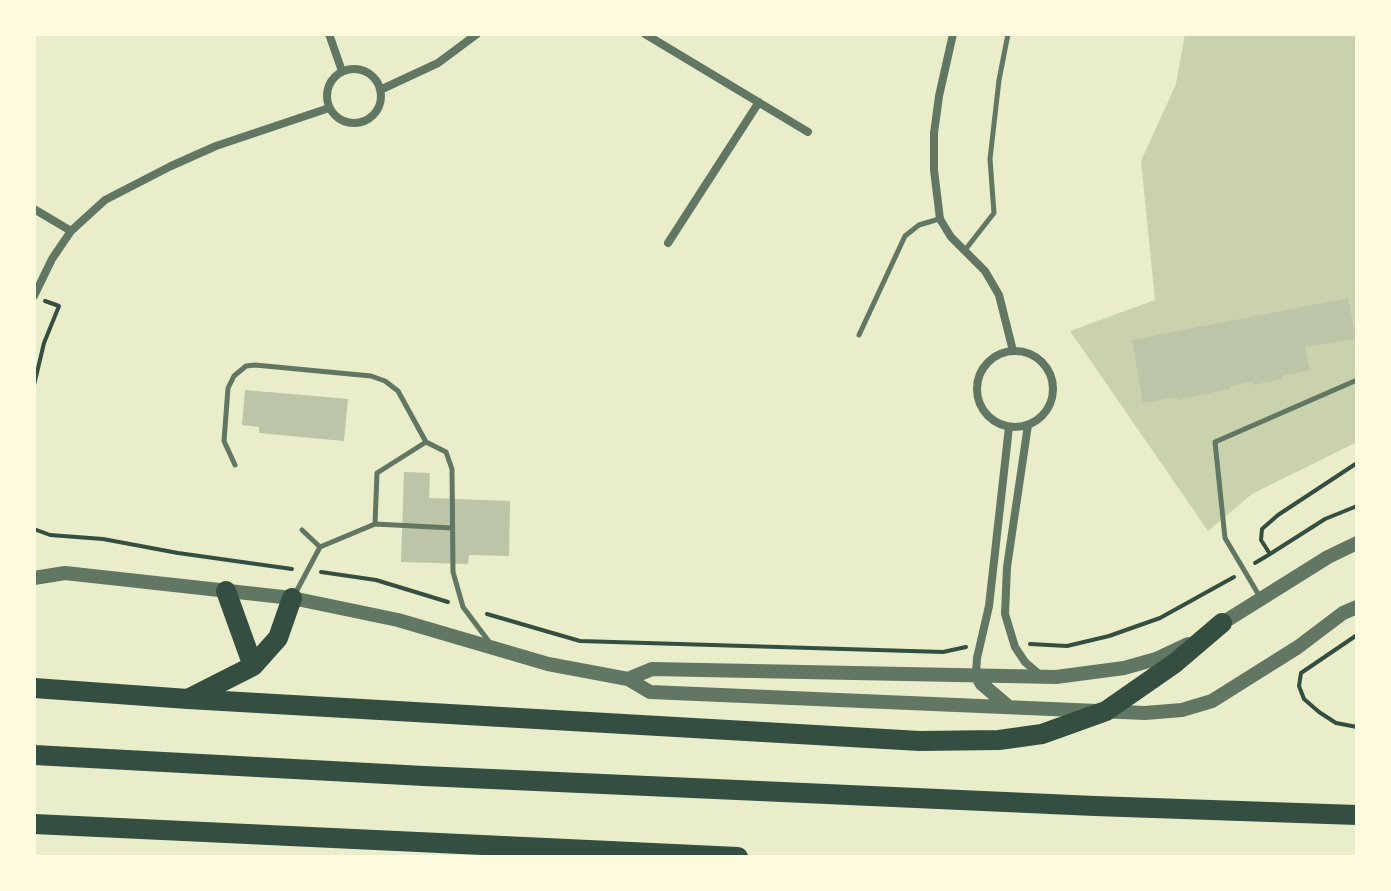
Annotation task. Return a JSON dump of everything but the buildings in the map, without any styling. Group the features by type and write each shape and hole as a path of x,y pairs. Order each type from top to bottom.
{"highway":[{"path":"226,591 253,666"},
{"path":"188,699 253,666 278,638 292,598"},
{"path":"34,688 920,741 1027,737 1065,728 1106,711 1175,663 1222,623"},
{"path":"34,755 488,779 1357,815"},
{"path":"34,824 738,857"}],"street":[{"path":"329,34 342,71"},
{"path":"380,90 438,63 477,34"},
{"path":"645,34 808,132"},
{"path":"953,34 934,133 934,170 940,219 951,237 985,271 999,295 1013,351"},
{"path":"358,69 366,72 380,90 379,107 365,121 346,123 329,108 326,99 329,83 342,71 358,69"},
{"path":"668,243 759,102"},
{"path":"34,296 52,259 71,231 105,200 216,146 329,108"},
{"path":"34,209 71,231"},
{"path":"1013,351 1030,354 1041,361 1049,372 1052,397 1047,410 1037,420 1028,425 1009,427 993,421 982,409 977,396 977,383 986,364 1002,353 1013,351"},
{"path":"1028,425 1005,578 1005,614 1013,643 1025,662 1043,677"},
{"path":"1009,427 989,606 976,674 982,684 1009,708"},
{"path":"628,679 652,669 1043,677 1077,675 1140,664 1172,652 1354,544"},
{"path":"34,578 65,573 292,598 398,620 548,664 628,679 650,692 1106,711 1182,710 1212,701 1298,647 1343,613 1357,607"}],"lane":[{"path":"965,250 994,213 990,159 1008,34"},
{"path":"859,335 905,236 919,225 940,219"},
{"path":"235,465 224,441 228,388 234,376 246,366 371,376 385,381 398,391 426,442 446,452 452,469 453,572 463,607 493,647"},
{"path":"1261,598 1223,531 1215,442 1357,380"},
{"path":"375,524 377,473 426,442"},
{"path":"292,598 320,547 375,524 452,528"},
{"path":"302,530 320,547"}],"path":[{"path":"34,296 59,306 44,343 34,385"},
{"path":"1270,554 1261,540 1262,529 1357,463"},
{"path":"1013,643 1067,646 1109,636 1160,618 1194,601 1325,519 1357,506"},
{"path":"34,529 50,535 103,539 178,553 385,582 580,641 943,652 964,647"},
{"path":"1357,635 1301,673 1299,686 1304,699 1319,712 1336,723 1357,727"}],"green space":[{"path":"1185,34 1357,34 1357,442 1252,494 1208,531 1070,331 1155,300 1141,161 1176,84"}]}
